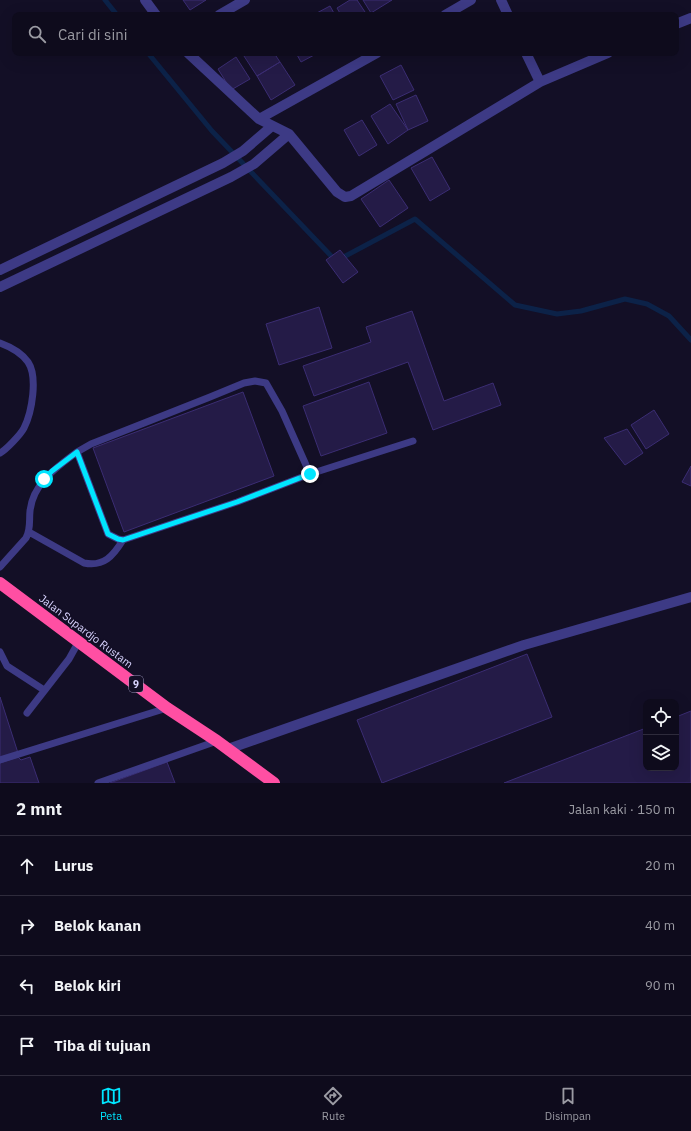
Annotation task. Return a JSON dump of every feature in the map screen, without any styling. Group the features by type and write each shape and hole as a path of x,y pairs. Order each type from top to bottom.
{"highway":[{"name":"Jalan Supardjo Rustam","path":"0,583 167,708 217,741 274,783"}],"street":[{"path":"144,0 154,12"},
{"path":"223,12 244,0"},
{"path":"450,12 471,0"},
{"path":"501,0 507,12"},
{"path":"679,23 691,18"},
{"path":"191,56 259,119 289,134 337,192 345,197 351,196 540,82 601,56"},
{"path":"259,119 372,56"},
{"path":"527,56 540,82"},
{"path":"0,270 223,163 243,151 272,126"},
{"path":"0,287 231,177 254,164 289,134"},
{"path":"228,749 524,645 691,597"}],"lane":[{"path":"0,343 14,348 28,362 33,380 31,407 24,430 0,453"},
{"path":"0,567 30,532 30,510 35,492 52,471 77,452 91,444 244,383 255,381 266,383 282,412 310,474"},
{"path":"77,452 108,534 123,540 237,502 310,474 413,441"},
{"path":"30,532 77,560 91,564 104,561 115,553 123,540"},
{"path":"27,713 69,659 79,642"},
{"path":"0,652 7,666 44,690"},
{"path":"0,760 167,708"},
{"path":"98,783 217,741"}],"building":[{"path":"183,0 206,0 190,10"},
{"path":"350,0 357,0 365,12 339,12 337,8"},
{"path":"363,0 392,0 373,12 370,12"},
{"path":"330,6 333,12 319,12"},
{"path":"244,56 276,56 280,62 257,76"},
{"path":"298,56 312,56 301,62"},
{"path":"236,57 250,79 231,90 218,69"},
{"path":"280,62 295,85 271,100 257,76"},
{"path":"401,65 414,90 393,100 380,76"},
{"path":"416,95 428,121 408,130 396,104"},
{"path":"390,104 408,130 388,144 371,116"},
{"path":"362,120 377,145 359,156 344,130"},
{"path":"432,157 450,189 430,201 411,168"},
{"path":"389,180 408,208 380,227 361,199"},
{"path":"340,250 358,272 343,283 326,260"},
{"path":"319,307 332,348 279,365 266,324"},
{"path":"412,311 444,401 493,383 501,405 433,430 408,362 314,396 303,366 371,342 366,327"},
{"path":"369,382 387,433 321,456 303,406"},
{"path":"243,392 274,476 124,532 93,448"},
{"path":"654,410 669,434 646,449 631,425"},
{"path":"627,429 643,453 625,465 604,438"},
{"path":"691,466 691,486 682,482"},
{"path":"527,654 552,717 382,783 357,720"},
{"path":"0,697 18,753 0,759"},
{"path":"691,711 691,783 504,783 643,729 643,771 679,771 679,716"},
{"path":"18,757 21,760 30,757 39,783 0,783 0,763"},
{"path":"167,762 175,783 110,783"}],"waterway":[{"path":"105,0 115,12"},
{"path":"150,56 212,131 336,261 415,219 515,305 557,314 581,311 625,299 647,304 669,316 691,340"}],"route":[{"path":"44,479 77,452 108,534 123,540 237,502 310,474"}]}
